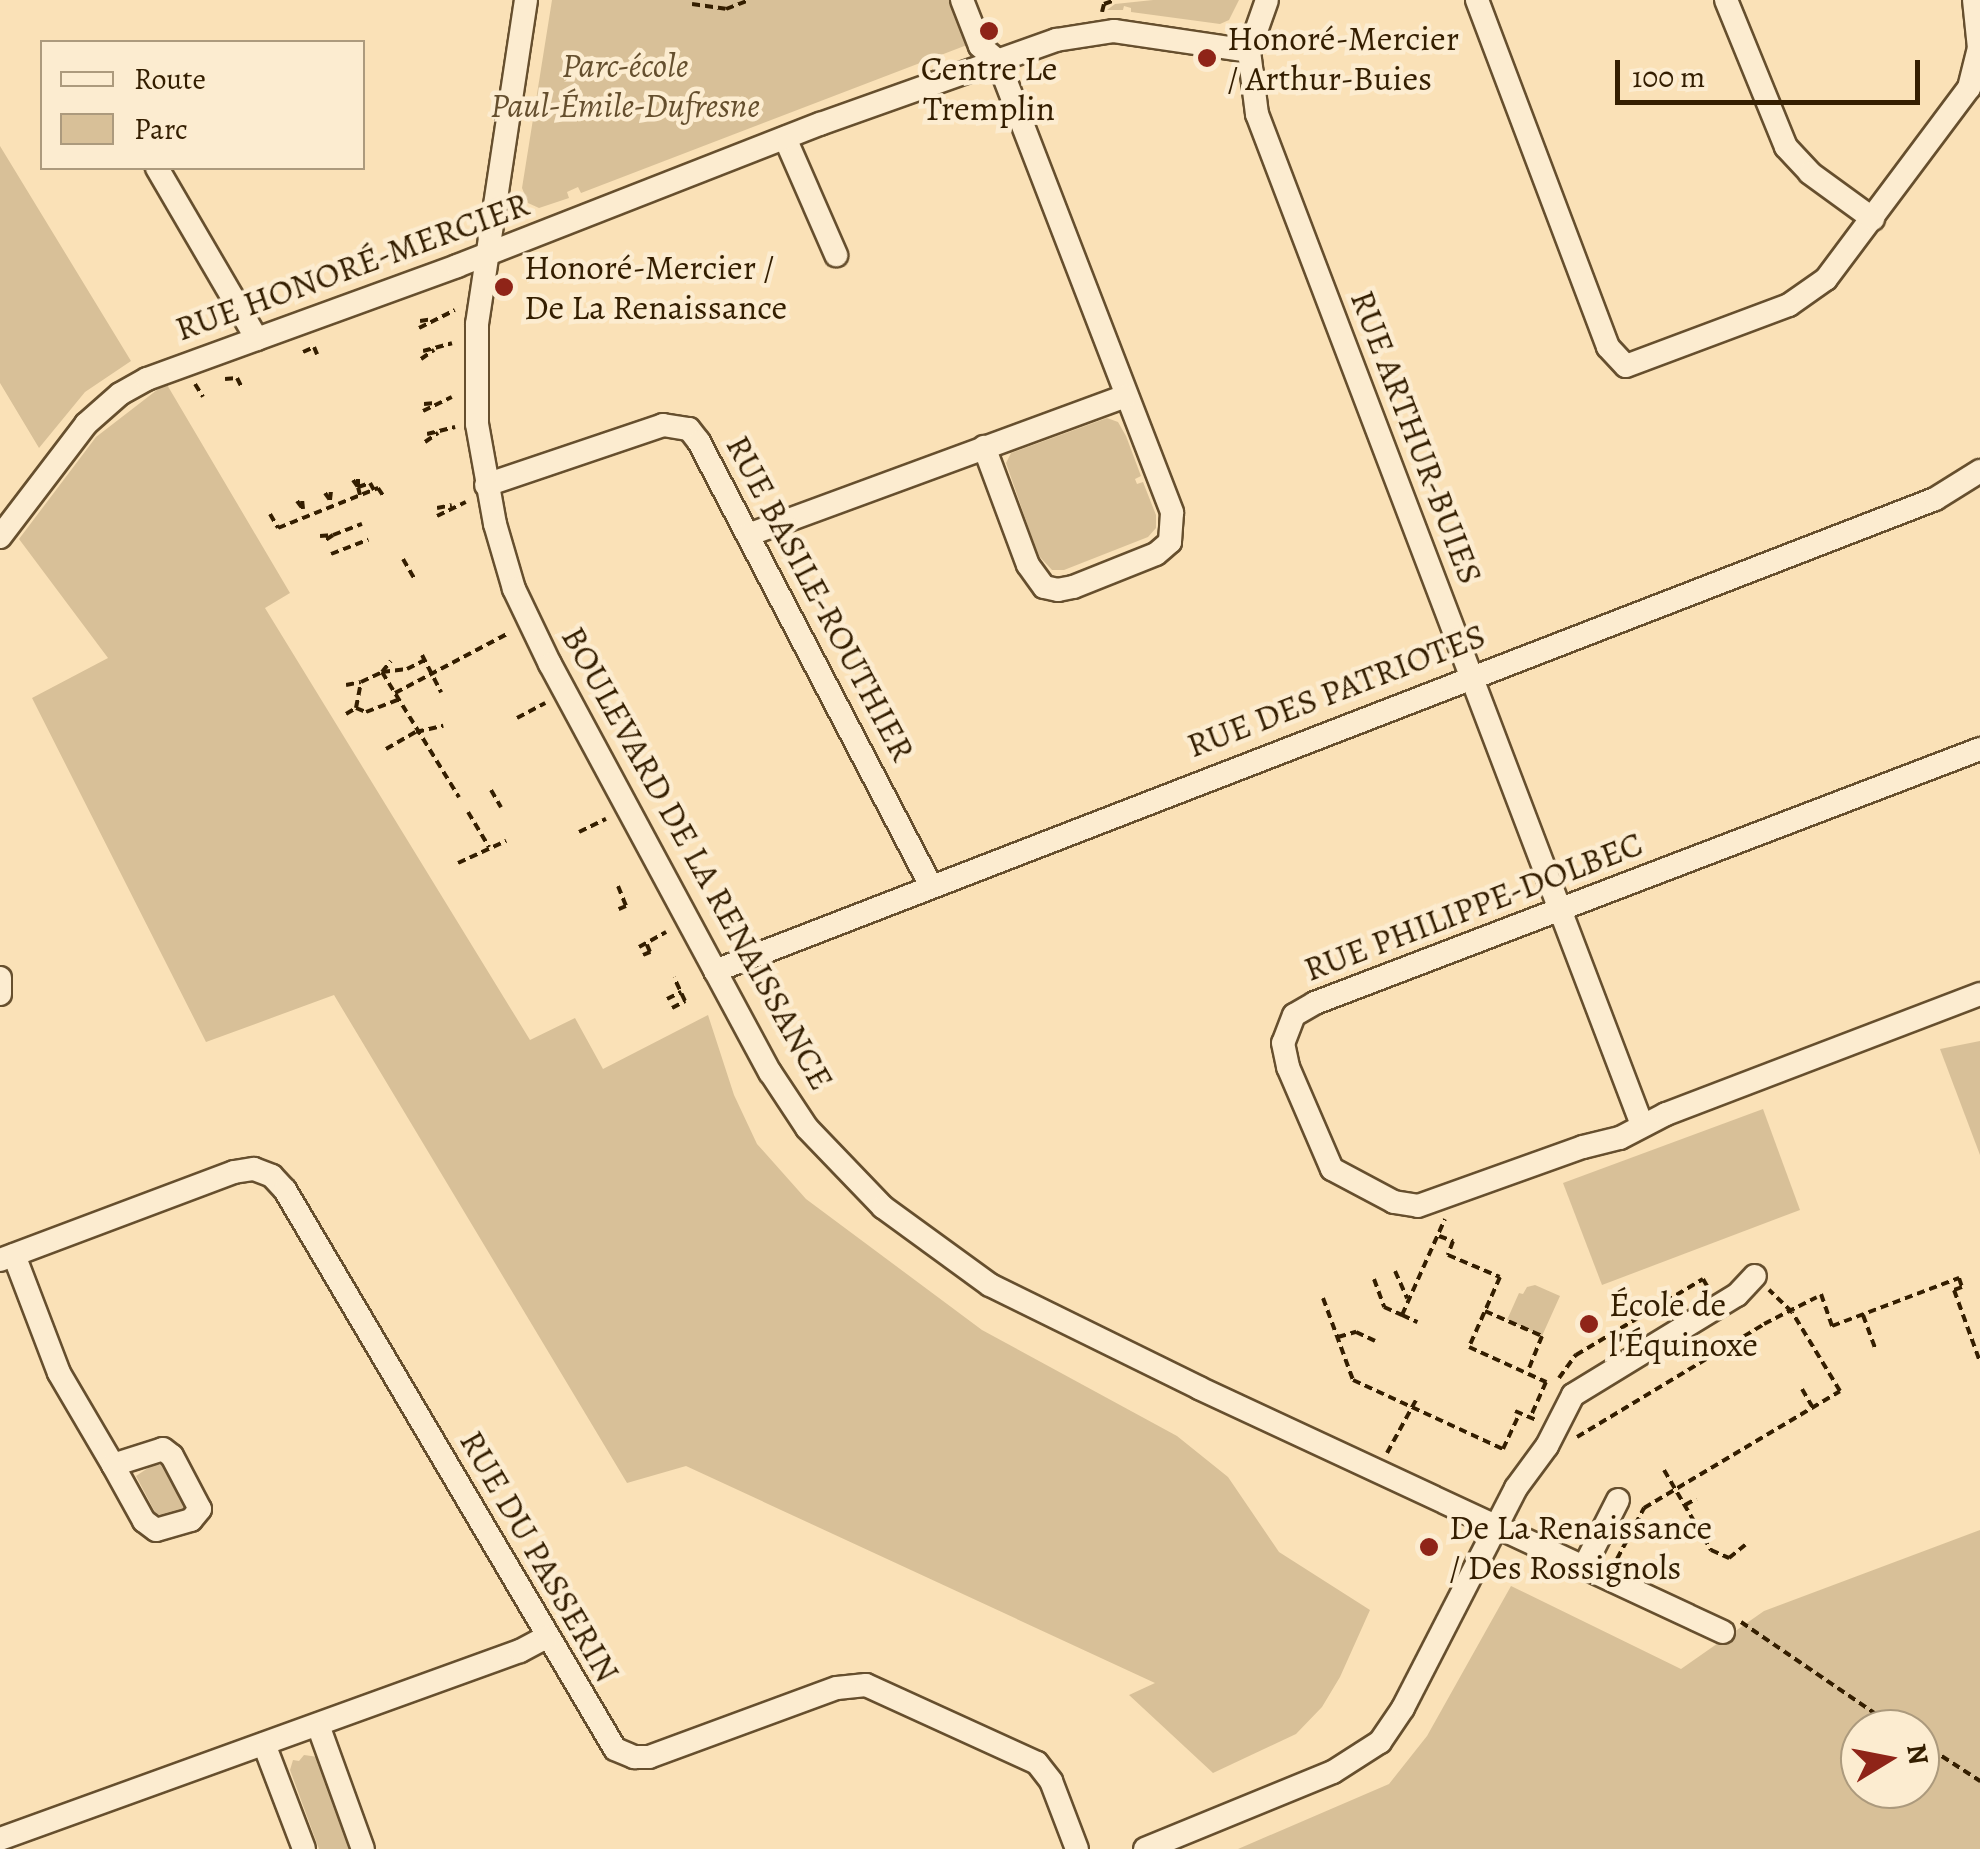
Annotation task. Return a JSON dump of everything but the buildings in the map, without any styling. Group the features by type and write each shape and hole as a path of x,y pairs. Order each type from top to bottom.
{"street":[{"name":"BOULEVARD DE LA RENAISSANCE","path":"526,0 485,255 474,386 486,485 505,563 531,626 714,971 807,1128 848,1176 990,1286 1584,1567 1727,1623"},
{"path":"962,0 980,46 998,61 1172,513 1173,535 1156,554 1073,587 1051,590 1033,576 984,446"},
{"path":"1249,50 1267,0"},
{"path":"1477,0 1602,331 1619,364 1635,365 1798,301 1826,279 1969,88 1979,48 1974,0"},
{"path":"1726,0 1786,147 1810,173 1872,220"},
{"name":"RUE HONORÉ-MERCIER","path":"0,537 77,434 110,402 137,383 485,255 784,138 1056,40 1102,32 1160,35 1249,50"},
{"name":"RUE ARTHUR-BUIES","path":"1249,50 1257,114 1642,1125"},
{"path":"784,138 836,256"},
{"path":"158,170 257,338"},
{"path":"748,535 1126,396"},
{"name":"RUE BASILE-ROUTHIER","path":"486,485 656,428 680,425 700,442 931,886"},
{"name":"RUE DES PATRIOTES","path":"714,971 1935,499 1980,471"},
{"name":"RUE PHILIPPE-DOLBEC","path":"1980,748 1300,1010 1284,1034 1288,1067 1332,1169 1402,1204 1442,1200 1583,1146 1620,1138 1642,1125 1980,994"},
{"path":"0,978 0,994"},
{"name":"RUE DU PASSERIN","path":"7,1257 241,1170 260,1170 278,1180 610,1744 628,1756 656,1755 837,1688 866,1685 1037,1763 1051,1781 1078,1849"},
{"path":"7,1257 59,1373 113,1465"},
{"path":"1146,1849 1333,1772 1380,1742 1403,1708 1496,1526 1581,1386 1737,1295 1755,1276"},
{"path":"1584,1567 1618,1500"},
{"path":"0,1839 37,1838 264,1744 546,1638"},
{"path":"318,1725 364,1849"},
{"path":"264,1744 304,1849"}],"path":[{"path":"692,4 726,9 750,0"},
{"path":"1102,12 1104,4 1115,0"},
{"path":"418,328 454,310"},
{"path":"420,321 432,319"},
{"path":"420,359 452,343"},
{"path":"303,352 314,347 317,354"},
{"path":"422,351 434,350"},
{"path":"225,379 237,378 241,386"},
{"path":"424,404 452,397"},
{"path":"423,411 435,403"},
{"path":"427,434 454,428"},
{"path":"425,442 438,433"},
{"path":"356,479 360,495"},
{"path":"358,487 370,483 374,490"},
{"path":"272,513 278,528 331,503 378,488 384,497"},
{"path":"328,492 331,503"},
{"path":"299,500 306,517"},
{"path":"437,508 466,502"},
{"path":"438,516 452,506"},
{"path":"322,538 362,524"},
{"path":"331,554 368,540"},
{"path":"403,558 415,580"},
{"path":"395,692 509,633"},
{"path":"346,684 382,672 408,669 424,657 440,692"},
{"path":"382,672 391,661"},
{"path":"382,672 459,797"},
{"path":"346,714 356,708 361,682"},
{"path":"356,708 366,712 399,699"},
{"path":"518,718 545,703"},
{"path":"386,749 419,732 444,726"},
{"path":"491,790 501,807"},
{"path":"468,812 489,846"},
{"path":"579,832 606,819"},
{"path":"458,863 506,841"},
{"path":"618,886 626,906 619,909"},
{"path":"639,946 666,932"},
{"path":"643,955 650,952 646,944"},
{"path":"672,1008 686,1001 674,976"},
{"path":"667,998 681,992"},
{"path":"1402,1314 1446,1215"},
{"path":"1439,1236 1454,1241 1448,1255 1500,1278 1469,1347 1546,1382 1530,1418"},
{"path":"1428,1259 1437,1264"},
{"path":"1395,1271 1409,1299"},
{"path":"1616,1562 1644,1508 1813,1407 1842,1394 1792,1312 1755,1276"},
{"path":"1567,1433 1578,1438 1764,1324 1819,1296 1832,1326 1959,1278 1962,1286 1954,1290 1980,1362"},
{"path":"1374,1279 1384,1306 1417,1322"},
{"path":"1558,1380 1569,1360 1703,1279"},
{"path":"1322,1298 1353,1380 1504,1448 1518,1412 1540,1422 1546,1408"},
{"path":"1485,1311 1542,1336 1527,1373"},
{"path":"1863,1314 1875,1348"},
{"path":"1337,1337 1356,1332 1375,1341"},
{"path":"1802,1389 1813,1407"},
{"path":"1386,1455 1416,1400"},
{"path":"1614,1404 1618,1411"},
{"path":"1664,1470 1711,1550 1729,1558 1745,1545"},
{"path":"1685,1505 1696,1499"},
{"path":"1706,1542 1716,1536"},
{"path":"1727,1623 1866,1709"},
{"path":"1940,1755 1980,1781"}],"green space":[{"name":"Parc-école Paul-Émile-Dufresne","path":"552,0 952,0 967,45 581,193 578,187 567,192 569,198 539,208 528,203 522,188"},
{"path":"1239,0 1229,20 1220,24 1131,12 1131,8 1124,6 1123,10 1107,10 1115,4"},
{"path":"0,146 131,361 85,392 39,448 0,383"},
{"path":"166,383 290,593 265,608 530,1040 575,1018 603,1069 708,1015 734,1095 757,1144 806,1199 982,1330 1177,1436 1228,1477 1279,1552 1370,1610 1340,1677 1322,1707 1296,1734 1213,1773 1129,1695 1155,1683 686,1466 627,1483 334,995 206,1042 32,698 108,658 19,539 96,437"},
{"path":"1107,418 1118,422 1126,436 1141,476 1135,479 1137,484 1143,482 1156,515 1156,528 1148,537 1064,570 1052,570 1038,555 1006,463 1011,453"},
{"path":"1980,1041 1980,1155 1940,1049"},
{"path":"1763,1109 1800,1210 1602,1285 1563,1183"},
{"path":"1535,1285 1560,1296 1542,1336 1507,1320 1519,1293"},
{"path":"154,1464 165,1466 187,1507 182,1511 165,1516 156,1514 136,1476"},
{"path":"1980,1530 1980,1849 1238,1849 1389,1784 1427,1736 1511,1586 1681,1669 1764,1611"},
{"path":"304,1755 318,1757 354,1849 319,1849 290,1770 293,1760 299,1761"}],"place":[{"name":"Centre Le Tremplin","path":"989,31"},
{"name":"Honoré-Mercier / Arthur-Buies","path":"1207,58"},
{"name":"Honoré-Mercier / De La Renaissance","path":"504,287"},
{"name":"École de l'Équinoxe","path":"1589,1324"},
{"name":"De La Renaissance / Des Rossignols","path":"1429,1547"}]}
